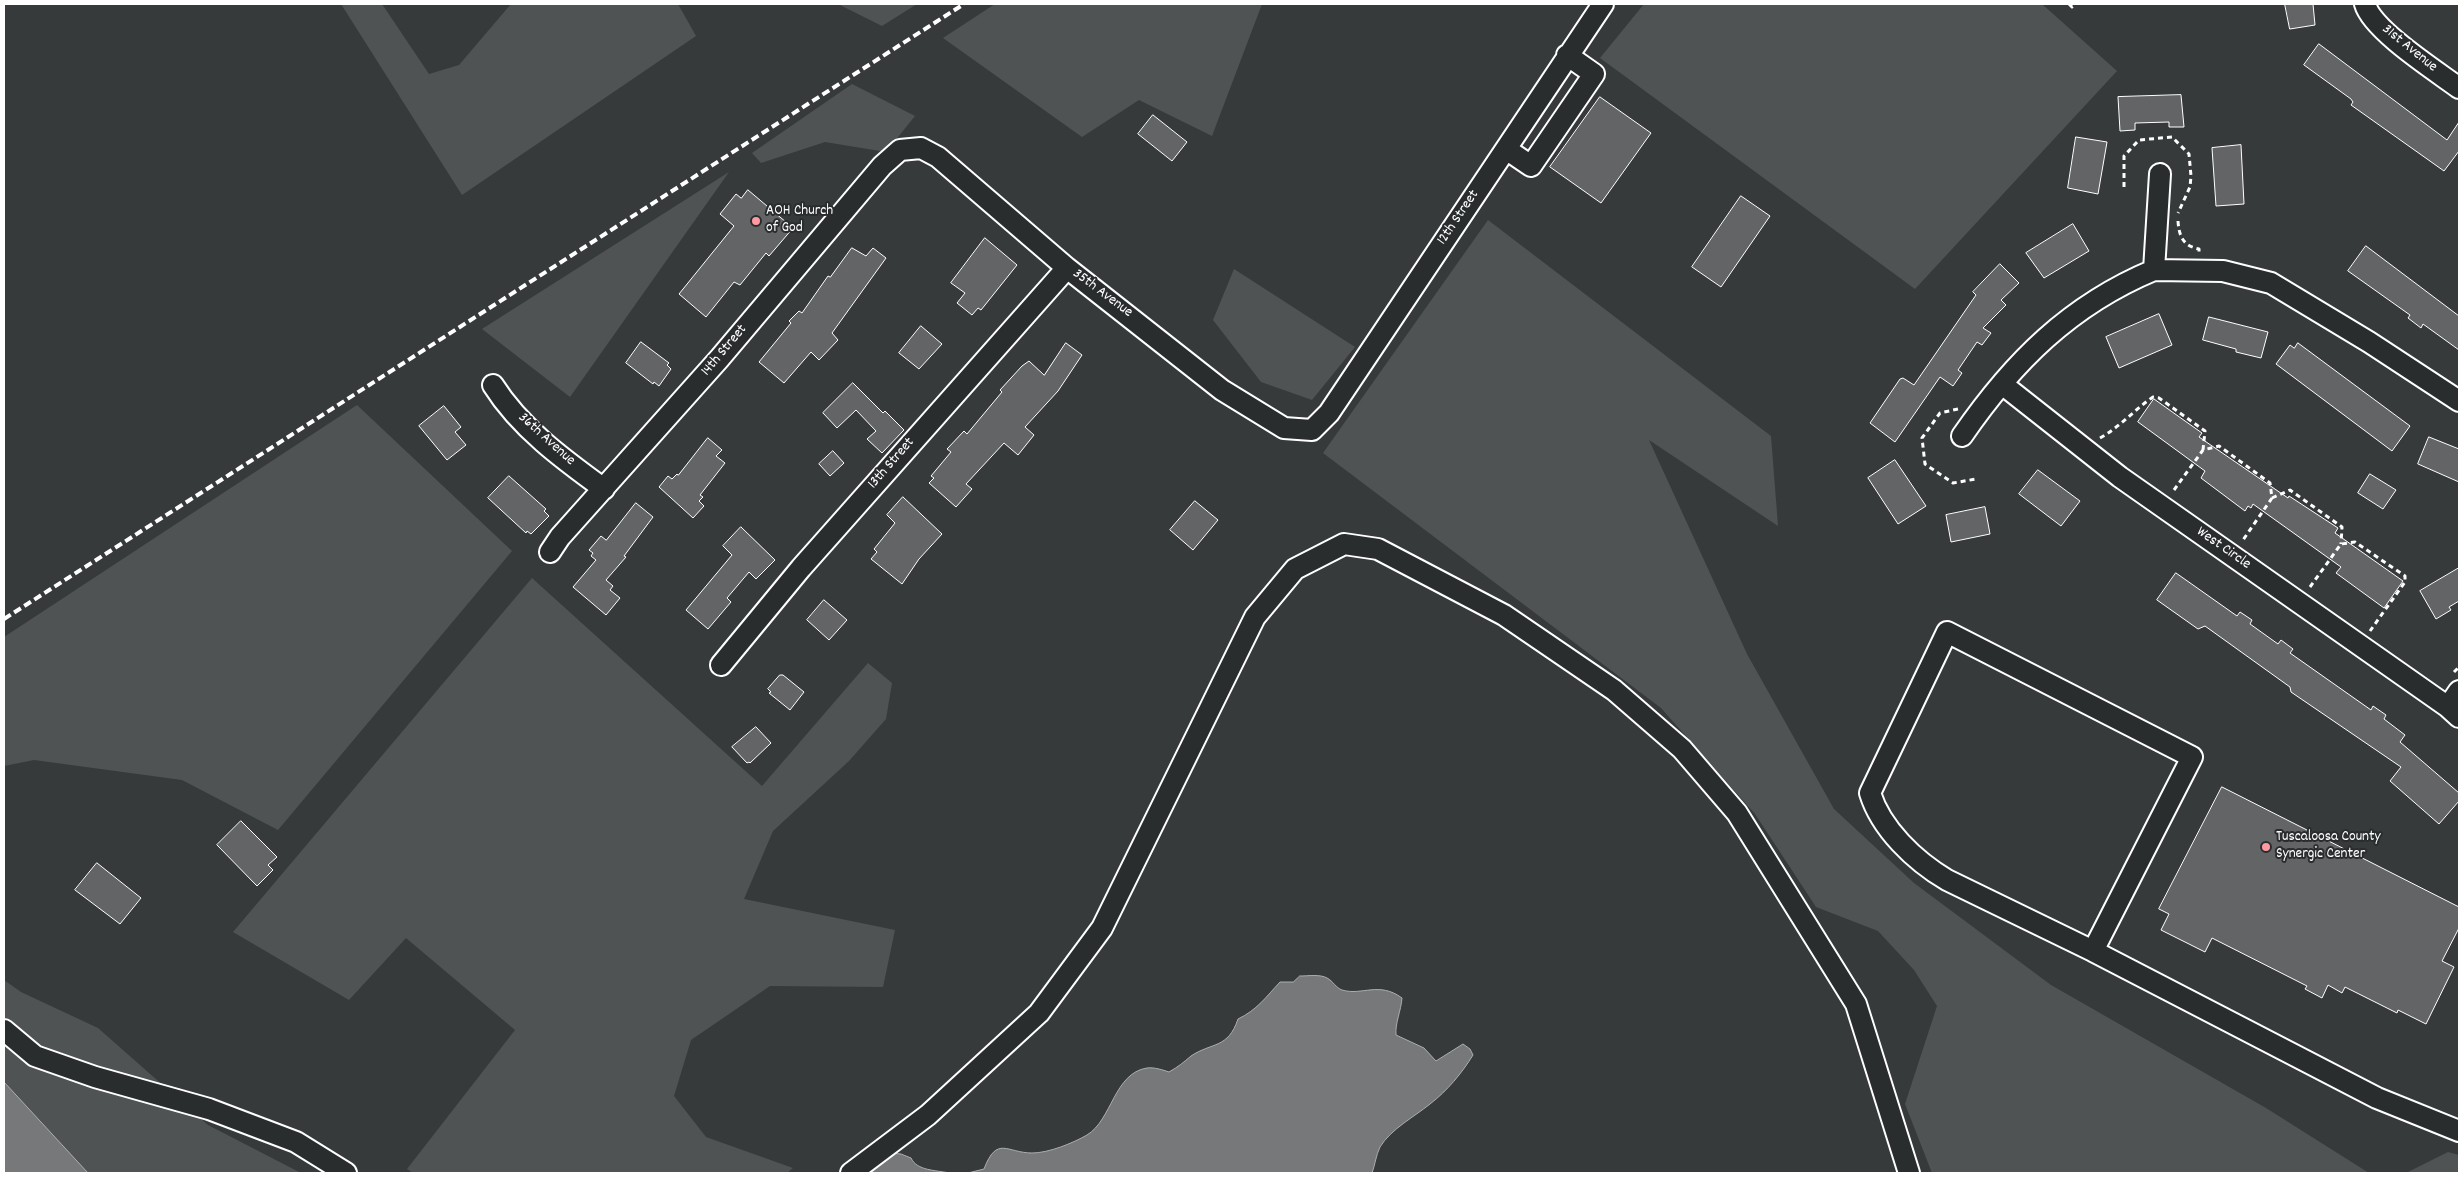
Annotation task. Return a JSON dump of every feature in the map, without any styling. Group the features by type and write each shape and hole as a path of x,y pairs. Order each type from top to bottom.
{"street":[{"name":"12th Street","path":"1312,430 1329,413 1567,55 1604,4"},
{"name":"31st Avenue","path":"2365,4 2366,10 2382,29 2459,88"},
{"path":"1506,149 1531,166 1594,74 1567,55"},
{"name":"35th Avenue","path":"900,150 921,148 938,157 1067,268 1222,390 1284,428 1312,430"},
{"name":"14th Street","path":"550,552 560,537 719,359 866,182 900,150"},
{"path":"2154,270 2160,174"},
{"name":"13th Street","path":"721,665 801,568 1067,268"},
{"path":"1962,436 1982,406 2045,338 2066,319 2099,297 2154,270 2223,271 2271,283 2369,342 2459,401"},
{"name":"West Circle","path":"2002,384 2120,477 2456,705"},
{"name":"36th Avenue","path":"493,385 503,401 551,448 604,489"},
{"path":"851,1173 928,1116 1039,1013 1102,928 1255,617 1296,569 1344,544 1378,548 1504,615 1614,690 1682,749 1737,813 1856,1004 1909,1173"},
{"path":"2093,951 2192,757 1947,632 1870,793 1875,809 1887,826 1924,866 1947,880 2093,951 2377,1098 2459,1131"},
{"path":"4,1030 35,1056 95,1077 209,1109 296,1142 346,1173"}],"path":[{"path":"2069,4 2072,7 2075,4"},
{"path":"2100,438 2118,428 2131,413 2153,397 2159,398 2205,431 2203,450 2174,490"},
{"path":"2092,432 2108,443"},
{"path":"2203,450 2219,446 2270,482 2272,498"},
{"path":"2166,485 2182,496"},
{"path":"2243,540 2272,498 2290,490 2342,527 2340,544 2310,588"},
{"path":"2235,535 2250,545"},
{"path":"2340,544 2355,542 2405,576 2405,582 2370,631"},
{"path":"2302,582 2317,593"},
{"path":"2362,626 2378,636"}],"shaded area":[{"path":"341,4 382,4 429,74 459,65 511,4 678,4 696,36 462,195"},
{"path":"838,4 917,4 882,26"},
{"path":"995,4 1262,4 1212,136 1139,100 1082,137 943,38"},
{"path":"1644,4 2042,4 2117,71 1915,289 1600,58"},
{"path":"852,84 915,116 886,152 825,142 761,163 752,153"},
{"path":"729,172 570,397 482,329"},
{"path":"1488,220 1771,436 1778,526 1649,440 1747,654 1834,809 1914,883 2051,985 2266,1108 2369,1173 1932,1173 1905,1104 1937,1006 1914,970 1878,931 1816,907 1755,814 1661,708 1323,453"},
{"path":"1234,269 1355,347 1312,400 1261,382 1213,320"},
{"path":"357,405 512,551 278,830 182,780 34,760 4,766 4,637"},
{"path":"532,578 762,786 868,663 892,683 886,719 849,761 773,831 744,899 895,930 883,987 770,986 691,1040 674,1096 706,1137 793,1168 787,1173 413,1173 407,1169 515,1030 406,938 349,1000 233,932"},
{"path":"1300,976 1324,977 1342,990 1386,990 1394,993 1402,998 1396,1035 1424,1048 1436,1061 1463,1044 1470,1049 1473,1055 1448,1088 1390,1135 1380,1147 1372,1173 968,1173 984,1169 993,1152 998,1149 1004,1148 1039,1153 1061,1147 1087,1135 1102,1119 1127,1078 1147,1068 1169,1072 1191,1056 1219,1044 1234,1029 1238,1019 1256,1007 1280,982 1293,982"},
{"path":"4,980 21,992 98,1028 208,1125 301,1173 4,1173"},
{"path":"4,1082 88,1173 4,1173"},
{"path":"2448,1152 2459,1155 2459,1173 2406,1173"},
{"path":"889,1153 901,1154 911,1158 922,1168 949,1173 866,1173"}],"building":[{"path":"2285,4 2313,4 2315,25 2290,29"},
{"path":"2319,44 2447,140 2459,122 2459,151 2444,171 2351,105 2353,102 2351,99 2304,65"},
{"path":"2181,95 2184,127 2169,127 2169,122 2135,123 2135,130 2120,131 2118,97"},
{"path":"1600,97 1651,133 1601,203 1550,167"},
{"path":"1153,115 1187,142 1172,161 1138,134"},
{"path":"2076,137 2107,142 2098,194 2068,188"},
{"path":"2241,145 2244,204 2216,206 2212,148"},
{"path":"748,190 793,228 769,256 766,253 740,285 734,282 706,317 679,294 734,226 720,214 736,194 741,198"},
{"path":"1741,196 1770,216 1721,287 1692,267"},
{"path":"2073,224 2089,251 2044,278 2026,253"},
{"path":"985,238 1017,265 981,310 978,308 972,315 957,303 965,293 951,283"},
{"path":"2366,246 2459,316 2459,350 2423,324 2421,328 2408,318 2410,315 2348,271"},
{"path":"852,248 866,256 873,248 886,258 832,333 838,340 819,360 811,352 784,383 759,362 791,323 789,321 799,311 802,313 828,276 830,277"},
{"path":"2000,264 2019,283 2001,300 2006,305 1983,328 1991,333 1982,345 1977,342 1958,370 1962,373 1953,386 1940,377 1895,442 1870,423 1900,379 1903,378 1914,385 1976,295 1973,292"},
{"path":"2159,314 2172,345 2119,368 2106,337"},
{"path":"2209,317 2268,332 2261,358 2236,352 2236,349 2203,340"},
{"path":"921,326 942,344 919,369 899,353"},
{"path":"641,342 669,363 667,365 671,369 659,386 654,382 653,384 626,363"},
{"path":"1066,343 1082,355 1058,391 1025,427 1034,435 1018,455 1004,443 966,484 972,489 956,507 929,483 934,478 931,476 951,452 947,449 964,431 967,434 1002,392 1000,390 1022,366 1029,361 1044,375"},
{"path":"2298,343 2410,426 2392,451 2276,364 2290,345 2294,348"},
{"path":"853,383 883,413 885,411 904,430 882,453 867,439 876,431 856,410 837,428 823,413"},
{"path":"2154,399 2202,433 2199,437 2288,498 2289,496 2338,528 2335,533 2403,581 2384,608 2336,573 2341,567 2253,504 2251,508 2248,506 2245,511 2201,478 2205,471 2138,422"},
{"path":"444,406 461,427 455,432 466,445 447,460 419,426"},
{"path":"2429,437 2459,449 2459,482 2418,464"},
{"path":"708,438 722,450 716,456 725,463 700,495 703,497 699,501 704,506 693,518 659,487 668,476 672,479 678,475"},
{"path":"833,451 844,463 830,476 819,464"},
{"path":"1895,460 1926,506 1898,524 1868,478"},
{"path":"2038,470 2080,501 2061,526 2019,494"},
{"path":"2370,474 2396,490 2383,509 2358,493"},
{"path":"509,476 546,509 544,511 549,516 531,534 527,531 526,533 488,498"},
{"path":"903,497 942,534 919,559 902,584 871,559 877,552 874,549 895,523 887,515"},
{"path":"1195,501 1218,520 1193,550 1170,530"},
{"path":"636,503 653,517 624,556 626,557 606,580 613,586 610,590 620,598 606,615 573,587 596,560 591,556 593,553 589,550 601,536 606,540"},
{"path":"1985,507 1990,534 1951,542 1946,515"},
{"path":"741,527 775,560 756,579 749,572 727,598 731,602 708,629 686,610 732,555 723,546"},
{"path":"2459,568 2459,601 2449,607 2451,610 2436,619 2420,591"},
{"path":"2176,573 2237,616 2240,612 2252,620 2250,624 2278,644 2281,640 2293,649 2290,653 2371,710 2373,706 2386,715 2384,719 2405,735 2400,742 2459,793 2459,801 2439,824 2390,781 2401,767 2291,692 2290,687 2205,626 2198,629 2157,600"},
{"path":"824,600 847,620 829,640 807,620"},
{"path":"780,675 783,675 804,692 790,710 769,693 771,692 768,689"},
{"path":"756,727 771,743 750,763 747,763 732,747"},
{"name":"Tuscaloosa County Synergic Center","path":"2222,787 2459,907 2459,928 2442,961 2454,967 2426,1024 2398,1010 2397,1013 2345,987 2342,993 2328,985 2322,998 2305,989 2307,986 2212,938 2205,952 2161,930 2169,914 2159,909"},
{"path":"241,821 277,857 268,865 273,870 257,886 217,845"},
{"path":"97,863 141,898 120,924 75,890"}],"railway":[{"path":"4,619 964,4"}],"place":[{"name":"AOH Church of God","path":"756,221"},
{"name":"Tuscaloosa County Synergic Center","path":"2266,847"}]}
